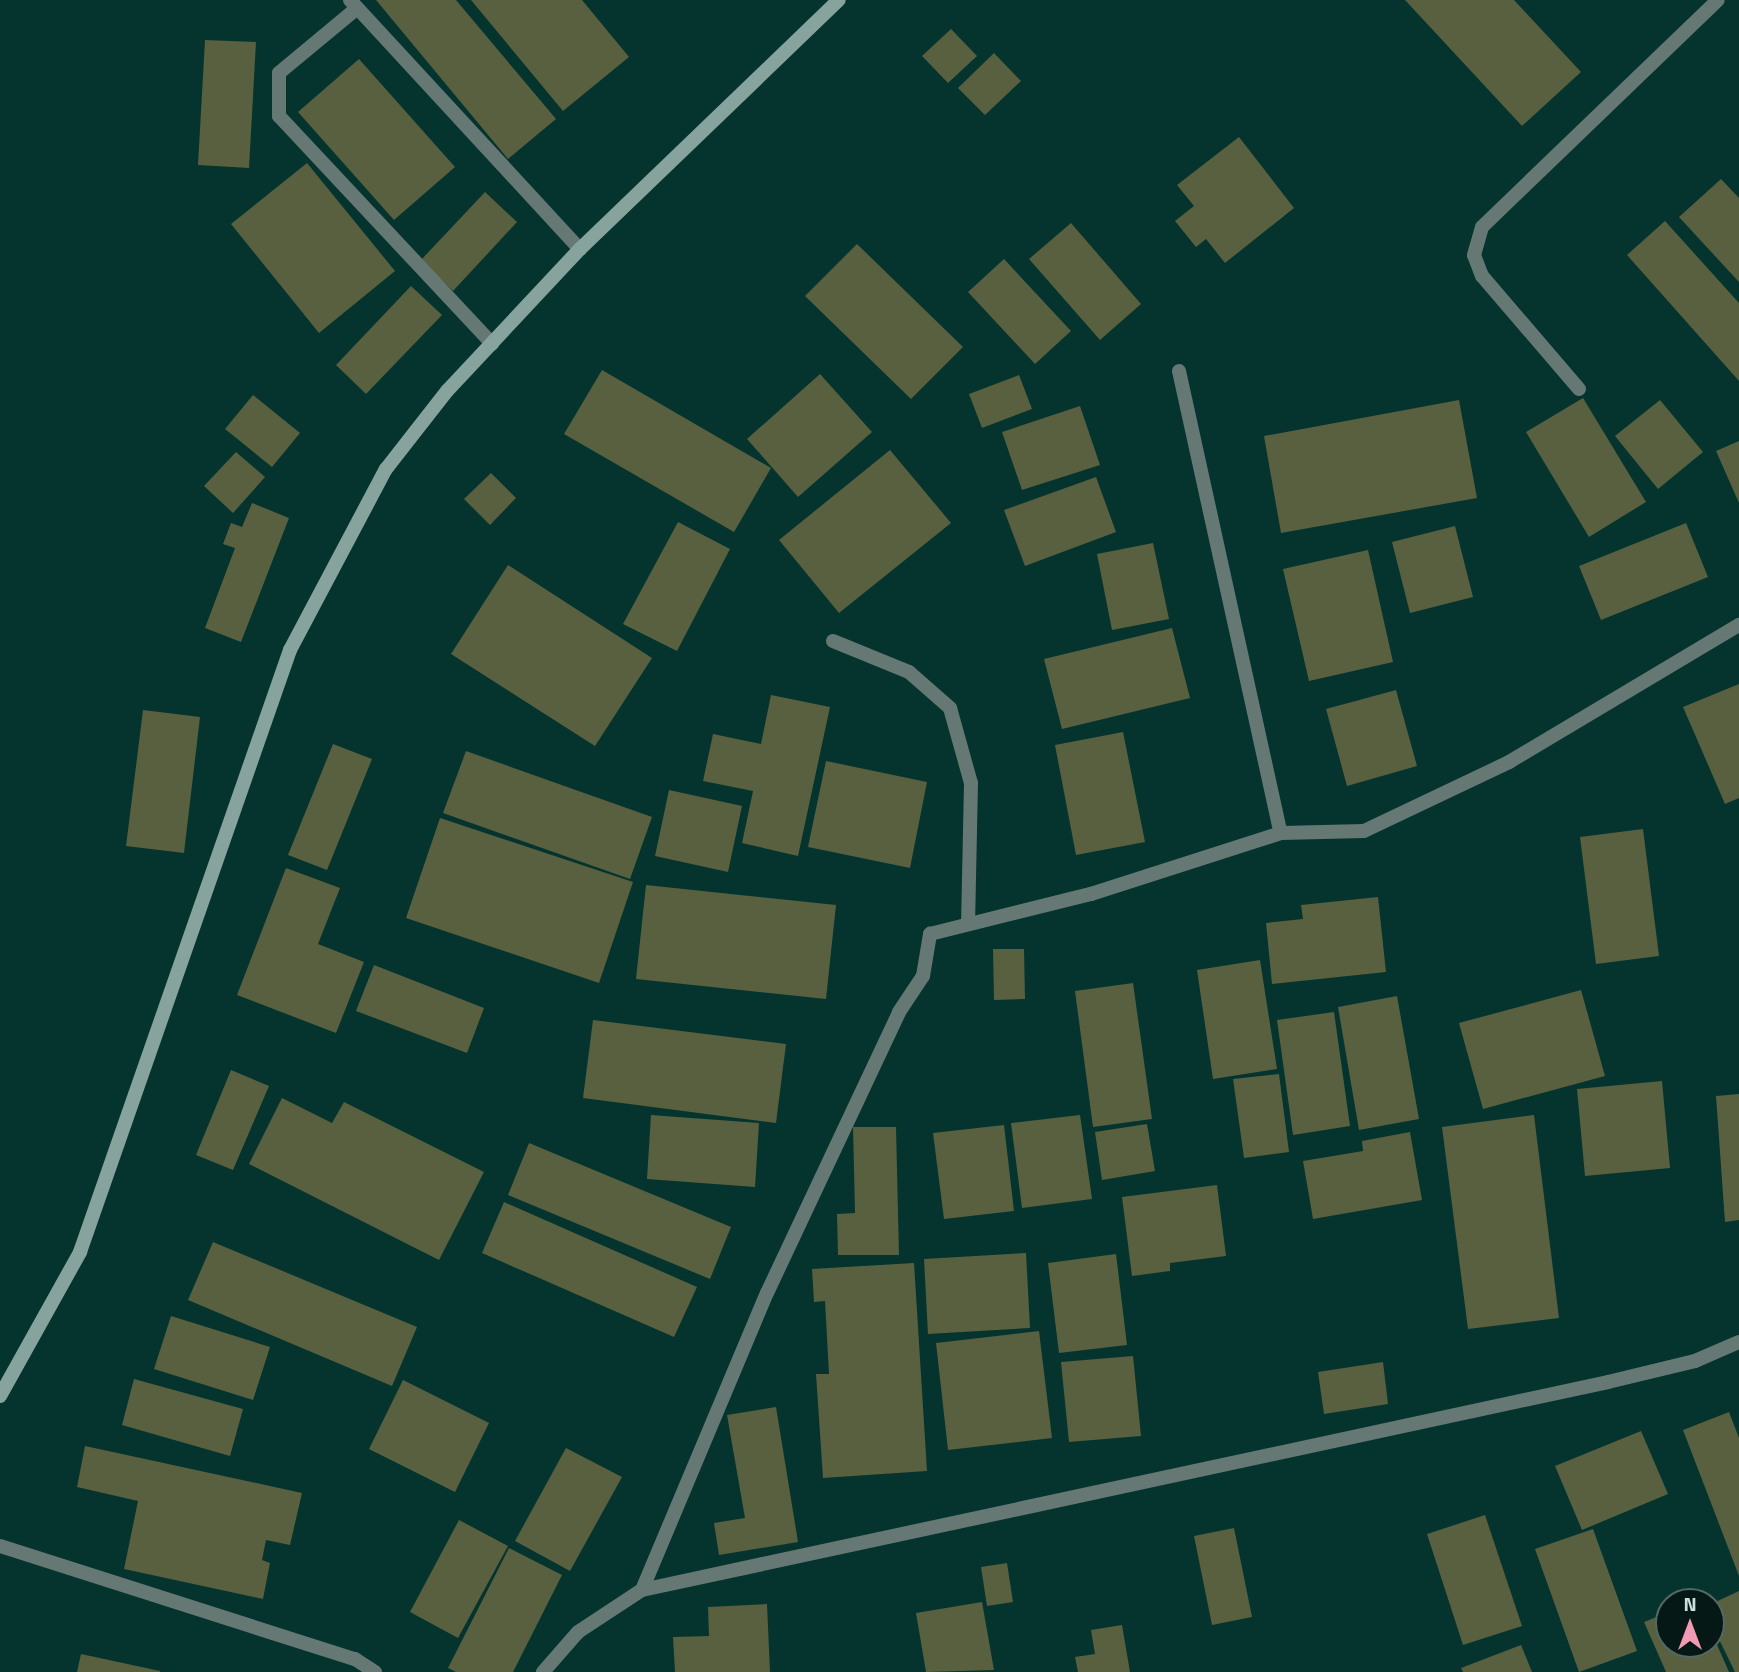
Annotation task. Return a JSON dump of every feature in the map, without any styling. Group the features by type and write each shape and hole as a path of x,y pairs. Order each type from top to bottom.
{"street":[{"path":"0,1396 80,1252 290,650 386,469 492,344 580,249 839,0"},
{"path":"1579,389 1482,275 1474,255 1482,227 1718,0"},
{"path":"492,344 279,116 279,73 353,5 580,249"},
{"path":"1179,371 1280,833"},
{"path":"642,1590 767,1293 898,1012 923,976 930,934 1091,894 1280,833 1364,831 1418,808 1509,762 1739,625"},
{"path":"832,641 909,672 950,708 971,783 968,924"},
{"path":"543,1672 578,1632 642,1590 1608,1382 1739,1342"},
{"path":"0,1546 355,1659 375,1672"}],"building":[{"path":"376,0 456,0 556,119 508,159"},
{"path":"471,0 582,0 629,57 563,111"},
{"path":"1405,0 1514,0 1581,72 1522,126"},
{"path":"951,29 977,56 948,83 922,56"},
{"path":"205,40 256,42 249,168 198,165"},
{"path":"994,53 1021,81 985,115 958,88"},
{"path":"359,59 455,167 394,220 298,112"},
{"path":"1239,137 1294,208 1225,263 1206,239 1196,247 1175,221 1194,206 1177,185"},
{"path":"307,163 395,271 319,333 231,224"},
{"path":"1721,179 1739,198 1739,282 1679,217"},
{"path":"485,192 517,222 453,291 421,260"},
{"path":"1665,221 1739,303 1739,381 1627,255"},
{"path":"1071,223 1141,304 1100,340 1029,259"},
{"path":"857,244 963,347 911,399 805,296"},
{"path":"1004,259 1071,331 1035,364 968,292"},
{"path":"411,286 442,315 366,394 336,365"},
{"path":"602,370 771,468 734,532 564,434"},
{"path":"820,374 872,432 798,497 747,439"},
{"path":"1019,375 1032,409 982,428 969,394"},
{"path":"253,395 300,433 272,467 225,429"},
{"path":"1583,398 1646,502 1589,537 1526,432"},
{"path":"1459,400 1477,498 1281,533 1264,436"},
{"path":"1660,400 1703,452 1658,489 1615,436"},
{"path":"1080,406 1100,465 1022,490 1002,432"},
{"path":"1739,441 1739,503 1716,451"},
{"path":"890,450 951,523 839,613 779,540"},
{"path":"236,452 265,477 233,513 204,486"},
{"path":"491,473 516,498 490,525 464,499"},
{"path":"1096,477 1116,532 1025,566 1004,510"},
{"path":"252,503 289,518 241,642 205,628 235,548 223,544 231,523 242,527"},
{"path":"678,522 730,549 677,651 623,624"},
{"path":"1686,523 1708,577 1601,620 1579,566"},
{"path":"1455,526 1473,597 1410,613 1392,542"},
{"path":"1153,543 1169,619 1112,630 1097,554"},
{"path":"1368,550 1393,662 1309,681 1283,569"},
{"path":"508,565 652,658 595,746 451,654"},
{"path":"1172,628 1190,698 1062,729 1044,659"},
{"path":"1739,684 1739,798 1725,804 1683,707"},
{"path":"1396,690 1417,766 1347,786 1326,709"},
{"path":"771,695 830,707 798,856 742,843 753,791 703,781 713,734 761,744"},
{"path":"143,710 200,717 184,853 126,846"},
{"path":"1123,732 1145,842 1076,855 1055,745"},
{"path":"333,744 372,759 327,870 288,855"},
{"path":"466,751 652,817 630,879 443,813"},
{"path":"826,761 927,782 910,868 808,847"},
{"path":"669,790 742,806 728,872 655,856"},
{"path":"440,818 633,882 599,983 406,918"},
{"path":"1643,829 1659,956 1596,964 1580,837"},
{"path":"286,868 340,888 318,944 364,962 336,1033 237,995"},
{"path":"646,885 836,905 826,999 636,979"},
{"path":"1378,897 1386,972 1272,984 1266,923 1303,919 1301,905"},
{"path":"993,949 1024,949 1025,999 994,1000"},
{"path":"1260,960 1277,1069 1213,1079 1197,970"},
{"path":"374,965 484,1008 467,1053 356,1011"},
{"path":"1133,983 1152,1119 1093,1127 1075,991"},
{"path":"1581,990 1605,1076 1483,1109 1459,1023"},
{"path":"1397,996 1419,1119 1359,1130 1338,1007"},
{"path":"1334,1012 1350,1126 1293,1135 1277,1020"},
{"path":"593,1020 786,1044 776,1123 583,1098"},
{"path":"231,1070 269,1086 233,1170 196,1155"},
{"path":"1279,1074 1289,1152 1244,1158 1233,1079"},
{"path":"1662,1081 1670,1168 1585,1176 1577,1089"},
{"path":"1739,1094 1739,1220 1725,1222 1716,1096"},
{"path":"282,1098 332,1123 344,1102 484,1172 439,1260 249,1164"},
{"path":"651,1115 759,1123 755,1187 647,1179"},
{"path":"1080,1115 1092,1199 1022,1208 1011,1123"},
{"path":"1534,1115 1559,1318 1468,1329 1442,1127"},
{"path":"1147,1124 1155,1171 1102,1180 1095,1132"},
{"path":"1004,1125 1014,1211 944,1219 933,1133"},
{"path":"853,1127 896,1127 899,1255 838,1255 837,1214 855,1213"},
{"path":"1410,1132 1422,1200 1313,1219 1303,1161 1363,1151 1362,1141"},
{"path":"529,1143 731,1227 710,1279 508,1195"},
{"path":"1217,1185 1226,1256 1170,1263 1170,1271 1132,1276 1122,1197"},
{"path":"504,1202 697,1287 674,1337 482,1253"},
{"path":"213,1242 417,1327 392,1386 188,1300"},
{"path":"1026,1253 1030,1328 928,1334 924,1259"},
{"path":"1116,1254 1127,1345 1059,1353 1048,1263"},
{"path":"914,1263 927,1471 823,1478 816,1374 829,1374 825,1301 814,1302 812,1269"},
{"path":"171,1316 270,1347 253,1400 154,1369"},
{"path":"1039,1331 1052,1438 948,1450 936,1343"},
{"path":"1133,1356 1141,1436 1069,1442 1061,1362"},
{"path":"1383,1362 1388,1404 1324,1414 1318,1372"},
{"path":"134,1379 243,1409 230,1456 122,1425"},
{"path":"403,1380 489,1423 455,1492 369,1449"},
{"path":"776,1407 798,1542 719,1555 714,1523 745,1518 727,1415"},
{"path":"1729,1412 1739,1438 1739,1576 1683,1430"},
{"path":"1641,1431 1668,1494 1582,1530 1555,1466"},
{"path":"85,1446 302,1493 290,1545 266,1540 262,1560 270,1563 263,1599 124,1569 138,1501 77,1487"},
{"path":"566,1448 622,1477 570,1571 515,1541"},
{"path":"1485,1515 1522,1626 1463,1645 1427,1534"},
{"path":"459,1520 508,1546 458,1638 410,1612"},
{"path":"1234,1528 1252,1617 1212,1625 1194,1536"},
{"path":"1593,1529 1637,1651 1579,1672 1535,1549"},
{"path":"509,1548 562,1575 513,1672 456,1672 448,1668"},
{"path":"1007,1563 1013,1602 987,1606 981,1567"},
{"path":"1739,1591 1739,1672 1735,1672 1725,1652 1725,1598"},
{"path":"982,1602 994,1670 926,1672 916,1613"},
{"path":"767,1604 770,1672 675,1672 673,1637 709,1636 708,1607"},
{"path":"1655,1618 1655,1647 1644,1622"},
{"path":"1122,1625 1130,1672 1078,1672 1075,1657 1095,1654 1091,1630"},
{"path":"1521,1645 1532,1672 1463,1672 1461,1668"},
{"path":"81,1654 160,1671 160,1672 77,1672"},
{"path":"1660,1658 1723,1658 1729,1672 1666,1672"}]}
